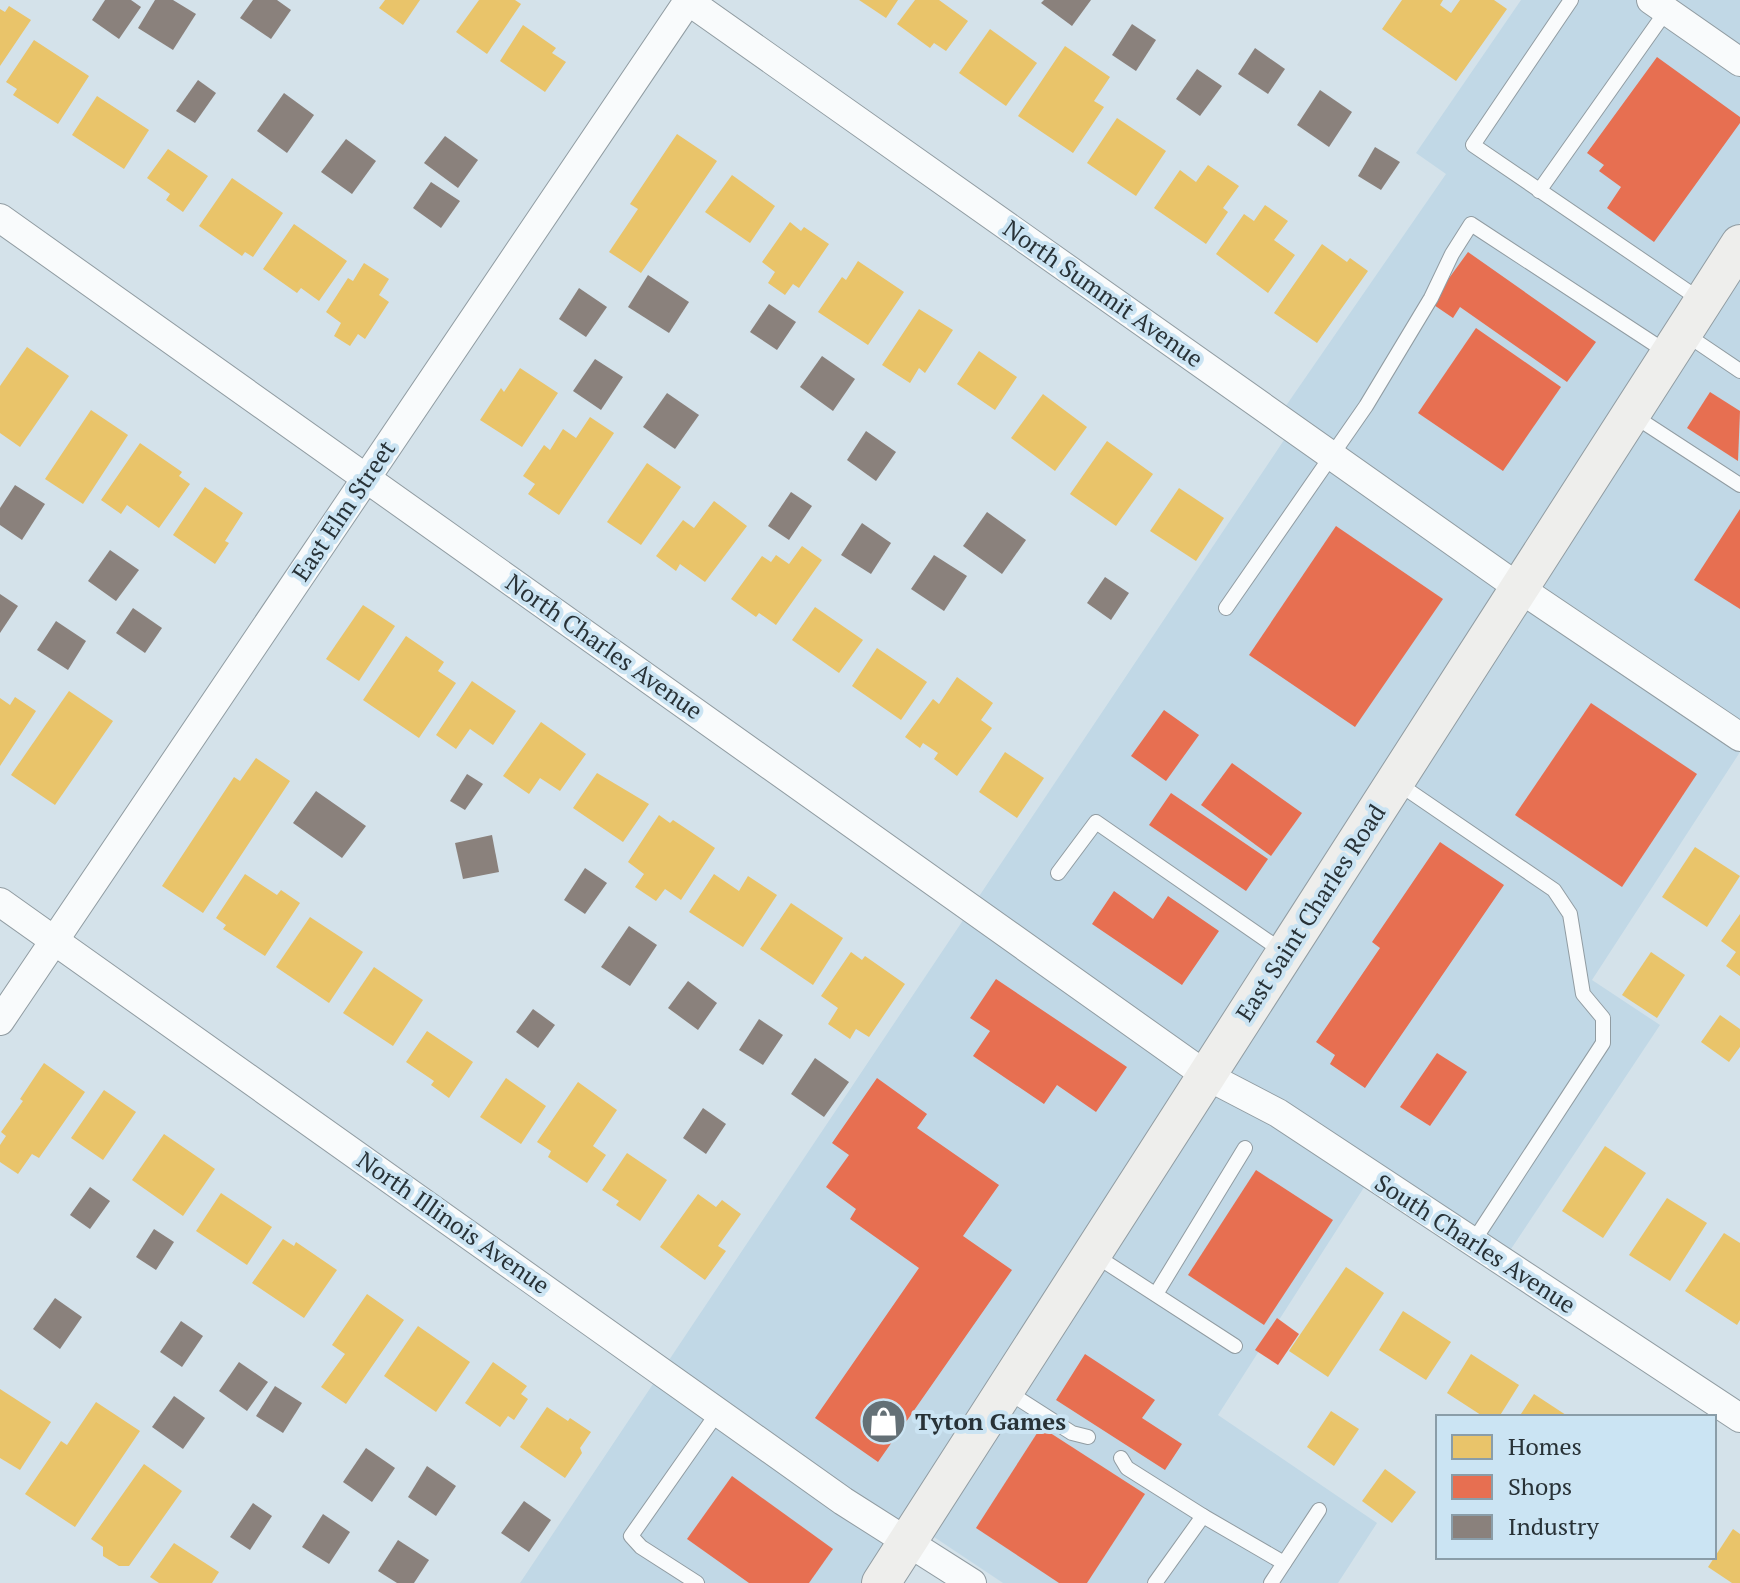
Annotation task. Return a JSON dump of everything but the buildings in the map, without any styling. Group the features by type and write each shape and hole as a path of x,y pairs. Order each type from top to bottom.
{"main road":[{"name":"East Saint Charles Road","path":"881,1583 1685,329 1737,256"}],"street":[{"name":"North Summit Avenue","path":"687,0 1519,588 1740,737"},
{"name":"East Elm Street","path":"0,1021 687,0"},
{"path":"1664,4 1740,62"},
{"name":"North Charles Avenue","path":"0,218 1207,1076"},
{"name":"North Illinois Avenue","path":"0,902 843,1501 972,1583"},
{"name":"South Charles Avenue","path":"1207,1076 1278,1113 1740,1418"}],"lane":[{"path":"1571,0 1473,145 1539,191 1685,329 1740,371"},
{"path":"1539,191 1664,4"},
{"path":"1226,608 1374,393 1471,224 1685,329"},
{"path":"1631,414 1740,485"},
{"path":"1395,782 1554,890 1570,914 1583,994 1603,1018 1603,1043 1473,1242"},
{"path":"1058,873 1096,822 1285,953"},
{"path":"1156,1294 1245,1148"},
{"path":"1093,1254 1235,1346"},
{"path":"1005,1390 1085,1442"},
{"path":"697,1583 641,1547 631,1536 718,1412"},
{"path":"1120,1464 1284,1563"},
{"path":"1271,1583 1319,1510"},
{"path":"1155,1583 1203,1516"}],"shaded area":[{"path":"1521,0 1740,0 1740,222 1515,575 1281,413 1446,174 1416,153"},
{"path":"1740,267 1740,752 1592,980 1660,1025 1509,1252 1379,1164 1218,1415 1377,1523 1338,1583 1003,1583 931,1535"},
{"path":"1288,434 1504,590 870,1583 520,1583"}],"place":[{"name":"Tyton Games","path":"884,1422"}]}
